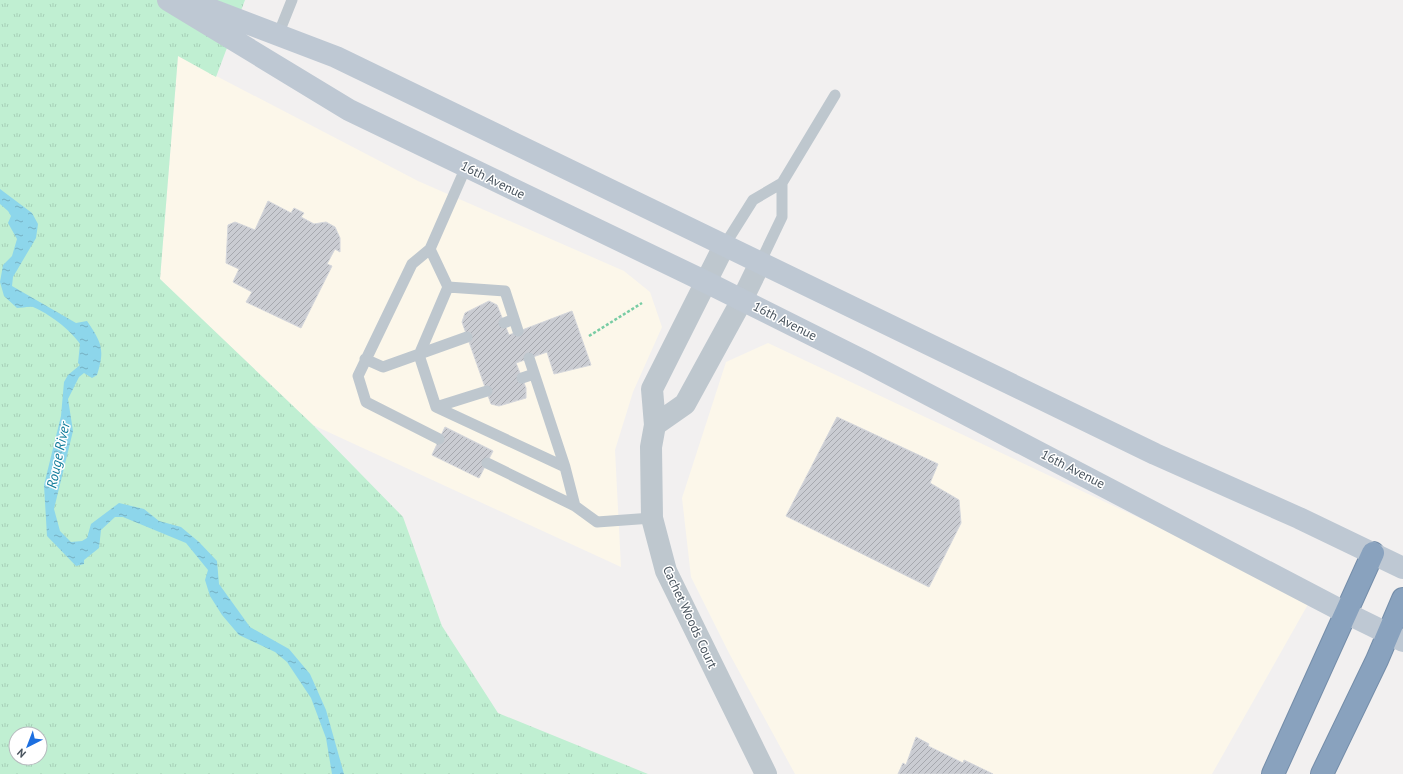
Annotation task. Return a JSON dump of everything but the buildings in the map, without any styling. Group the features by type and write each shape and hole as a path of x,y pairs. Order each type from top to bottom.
{"highway":[{"path":"1272,774 1373,553"},
{"path":"1322,774 1377,660 1395,637 1403,599"}],"main road":[{"name":"16th Avenue","path":"168,0 349,110 706,282 880,369 1346,614 1395,637"},
{"path":"186,0 336,57 1148,451 1403,568"}],"street":[{"name":"Cachet Woods Court","path":"724,246 652,389 655,425 651,447 652,518 666,571 766,774"},
{"path":"655,425 685,404 742,300 760,263"}],"lane":[{"path":"278,35 292,0"},
{"path":"724,246 753,200 782,183 835,95"},
{"path":"439,439 366,402 358,376 412,264 430,249 466,167"},
{"path":"760,263 782,217 782,183"},
{"path":"430,249 448,287 419,355 436,407 565,467"},
{"path":"448,287 505,291 509,321 518,331"},
{"path":"365,360 383,367 467,337"},
{"path":"529,358 565,467 575,506"},
{"path":"522,378 534,374"},
{"path":"436,407 487,391"},
{"path":"487,463 575,506 597,522 652,518"}],"path":[{"path":"589,336 642,303"}],"shaded area":[{"path":"178,56 418,181 624,271 650,292 662,327 633,392 615,450 621,567 313,425 160,279"},
{"path":"768,343 1311,599 1212,774 795,774 729,653 691,577 682,498 726,362"}],"green space":[{"path":"0,0 245,0 216,77 178,56 160,279 313,425 403,517 442,626 498,713 648,774 0,774"}],"water":[{"name":"Rouge River","path":"0,189 32,213 38,224 36,238 13,277 12,286 76,323 87,321 96,335 101,347 101,359 97,375 92,378 84,373 79,377 68,399 73,431 54,509 60,531 71,542 82,541 87,538 91,524 119,503 144,509 159,521 181,527 199,542 217,561 219,584 250,627 289,649 310,674 326,710 344,774 332,774 326,738 311,698 287,662 275,652 239,635 222,615 210,596 205,580 208,570 186,543 123,517 115,517 101,530 99,548 84,560 84,564 76,566 47,536 44,485 61,416 64,382 68,375 80,365 78,363 80,344 59,322 45,313 33,307 17,308 4,296 0,282 3,265 12,256 17,239 8,223 11,216 0,204"}]}
